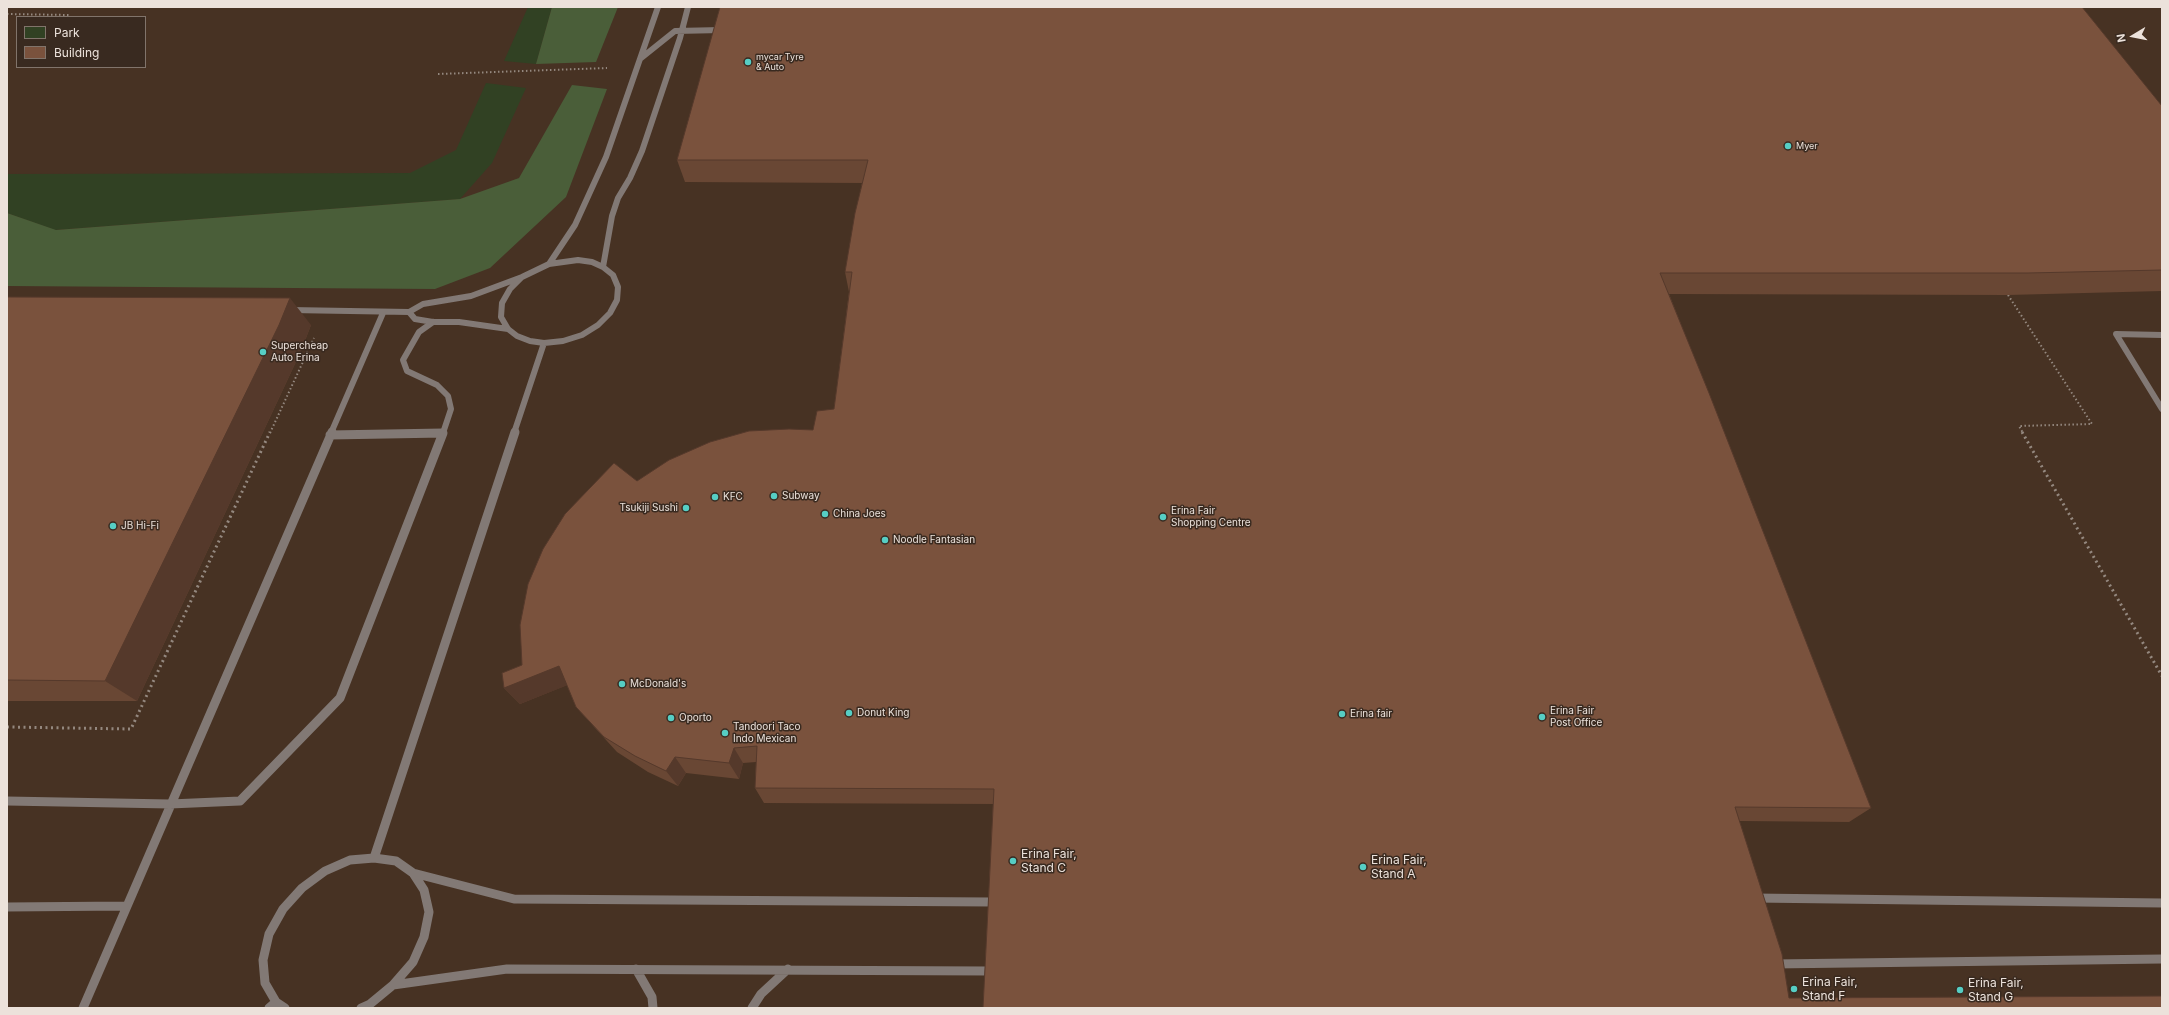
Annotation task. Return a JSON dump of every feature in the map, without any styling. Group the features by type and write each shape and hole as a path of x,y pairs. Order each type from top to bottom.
{"lane":[{"path":"549,264 575,225 606,157 658,7"},
{"path":"603,267 612,216 618,198 630,178 642,151 682,30 688,7"},
{"path":"639,60 668,36 682,30 725,30"},
{"path":"282,310 383,313 409,312 423,304 471,296 522,277 549,264 578,260 592,262 603,267 613,276 618,287 617,300 610,313 598,325 582,335 563,341 544,343 517,336 508,329 501,317 502,303 510,289 522,277"},
{"path":"409,312 415,319 433,322 459,322 508,329"},
{"path":"83,1008 383,313"},
{"path":"7,801 170,804 240,802 340,698 451,409 448,396 436,385 407,371 403,360 409,347 420,332 433,322"},
{"path":"2162,335 2116,334 2162,409"},
{"path":"374,858 544,343"},
{"path":"330,435 443,433"},
{"path":"277,1006 265,983 263,960 269,934 283,909 302,888 325,871 350,860 374,858 396,861 413,873 514,899 992,902"},
{"path":"361,1008 370,1004 393,985 413,962 425,931 428,912 424,890 413,873"},
{"path":"1747,898 2162,903"},
{"path":"7,907 126,906"},
{"path":"1760,965 2162,958"},
{"path":"393,985 507,969 988,971"},
{"path":"636,969 652,997 653,1008"},
{"path":"752,1008 761,994 788,969"}],"path":[{"path":"7,14 70,15"},
{"path":"438,74 613,68"},
{"path":"2008,295 2092,424 2018,426 2162,676"},
{"path":"7,727 131,729 315,336"}],"shaded area":[{"name":"Erina Fair Shopping Centre","path":"7,7 2162,7 2162,1008 7,1008"}],"green space":[{"path":"528,7 552,7 536,64 504,61"},
{"path":"552,7 618,7 596,62 536,64"},
{"path":"486,83 526,88 492,163 460,199 55,230 7,213 7,174 410,173 456,150"},
{"path":"572,85 607,89 566,197 490,268 435,289 7,286 7,213 56,230 460,199 519,178"}],"building":[{"name":"Erina Fair Shopping Centre","path":"720,7 2082,7 2162,106 2162,270 2028,273 1660,273 1709,393 1871,808 1735,807 1782,954 1789,998 2162,996 2162,1008 983,1008 994,789 755,788 757,746 734,748 729,763 675,757 666,771 635,756 604,737 576,707 559,666 504,688 502,673 522,665 520,625 528,584 543,549 565,514 614,463 637,481 669,460 710,442 749,431 789,429 813,430 817,411 834,409 852,272 845,272 855,213 868,160 677,160"},
{"name":"JB Hi-Fi","path":"7,297 290,298 279,325 105,681 7,680"}],"place":[{"name":"mycar Tyre & Auto","path":"748,62"},
{"name":"Myer","path":"1788,146"},
{"name":"Supercheap Auto Erina","path":"263,352"},
{"name":"Subway","path":"774,496"},
{"name":"KFC","path":"715,497"},
{"name":"Tsukiji Sushi","path":"686,508"},
{"name":"China Joes","path":"825,514"},
{"name":"Erina Fair Shopping Centre","path":"1163,517"},
{"name":"JB Hi-Fi","path":"113,526"},
{"name":"Noodle Fantasian","path":"885,540"},
{"name":"McDonald's","path":"622,684"},
{"name":"Donut King","path":"849,713"},
{"name":"Erina fair","path":"1342,714"},
{"name":"Erina Fair Post Office","path":"1542,717"},
{"name":"Oporto","path":"671,718"},
{"name":"Tandoori Taco Indo Mexican","path":"725,733"},
{"name":"Erina Fair, Stand C","path":"1013,861"},
{"name":"Erina Fair, Stand A","path":"1363,867"},
{"name":"Erina Fair, Stand F","path":"1794,989"},
{"name":"Erina Fair, Stand G","path":"1960,990"}]}
